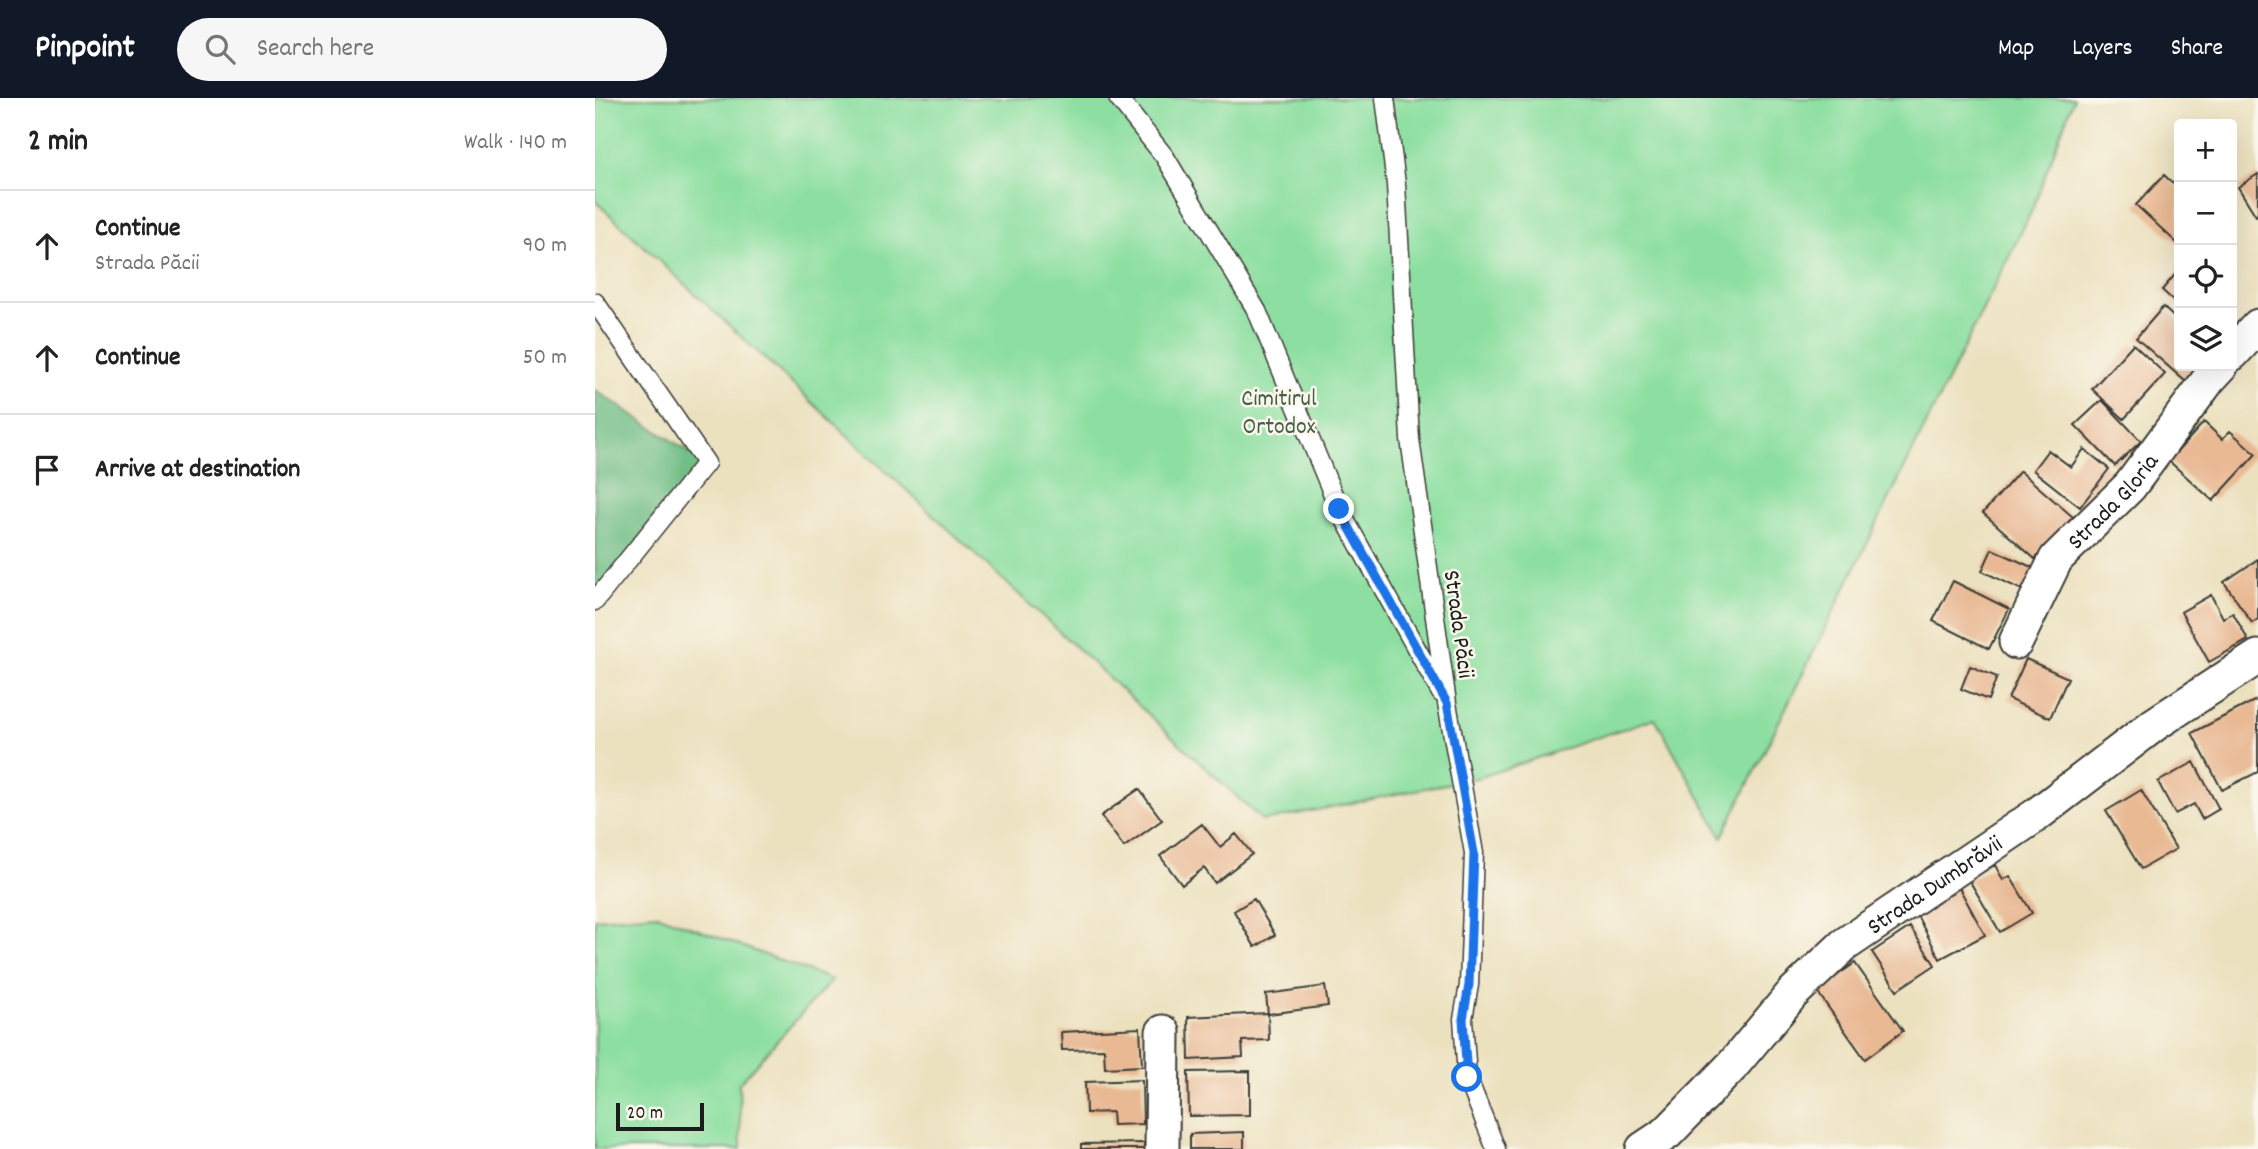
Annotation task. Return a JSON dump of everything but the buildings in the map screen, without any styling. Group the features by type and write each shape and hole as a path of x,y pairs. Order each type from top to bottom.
{"street":[{"path":"2237,349 2258,326"},
{"name":"Strada Gloria","path":"2016,642 2056,559 2130,486 2216,371"},
{"name":"Strada Dumbrăvii","path":"1643,1149 1667,1133 1732,1066 1793,993 1844,945 2035,816 2155,724 2258,657"},
{"path":"1162,1149 1163,1032"}],"lane":[{"path":"1118,98 1165,157 1257,311 1339,509 1447,703"},
{"name":"Strada Păcii","path":"1385,98 1396,184 1410,439 1447,703 1474,853 1469,985 1463,1019 1467,1077 1496,1149"},
{"path":"595,302 706,463 595,601"}],"green space":[{"name":"Cimitirul Ortodox","path":"595,98 2074,98 2032,210 1722,837 1655,718 1481,777 1263,821 595,201"},
{"path":"595,390 706,463 595,601"},
{"path":"656,914 832,980 739,1083 741,1149 595,1149 595,919"}],"route":[{"path":"1339,509 1447,703 1474,853 1469,985 1463,1019 1467,1077"}]}
